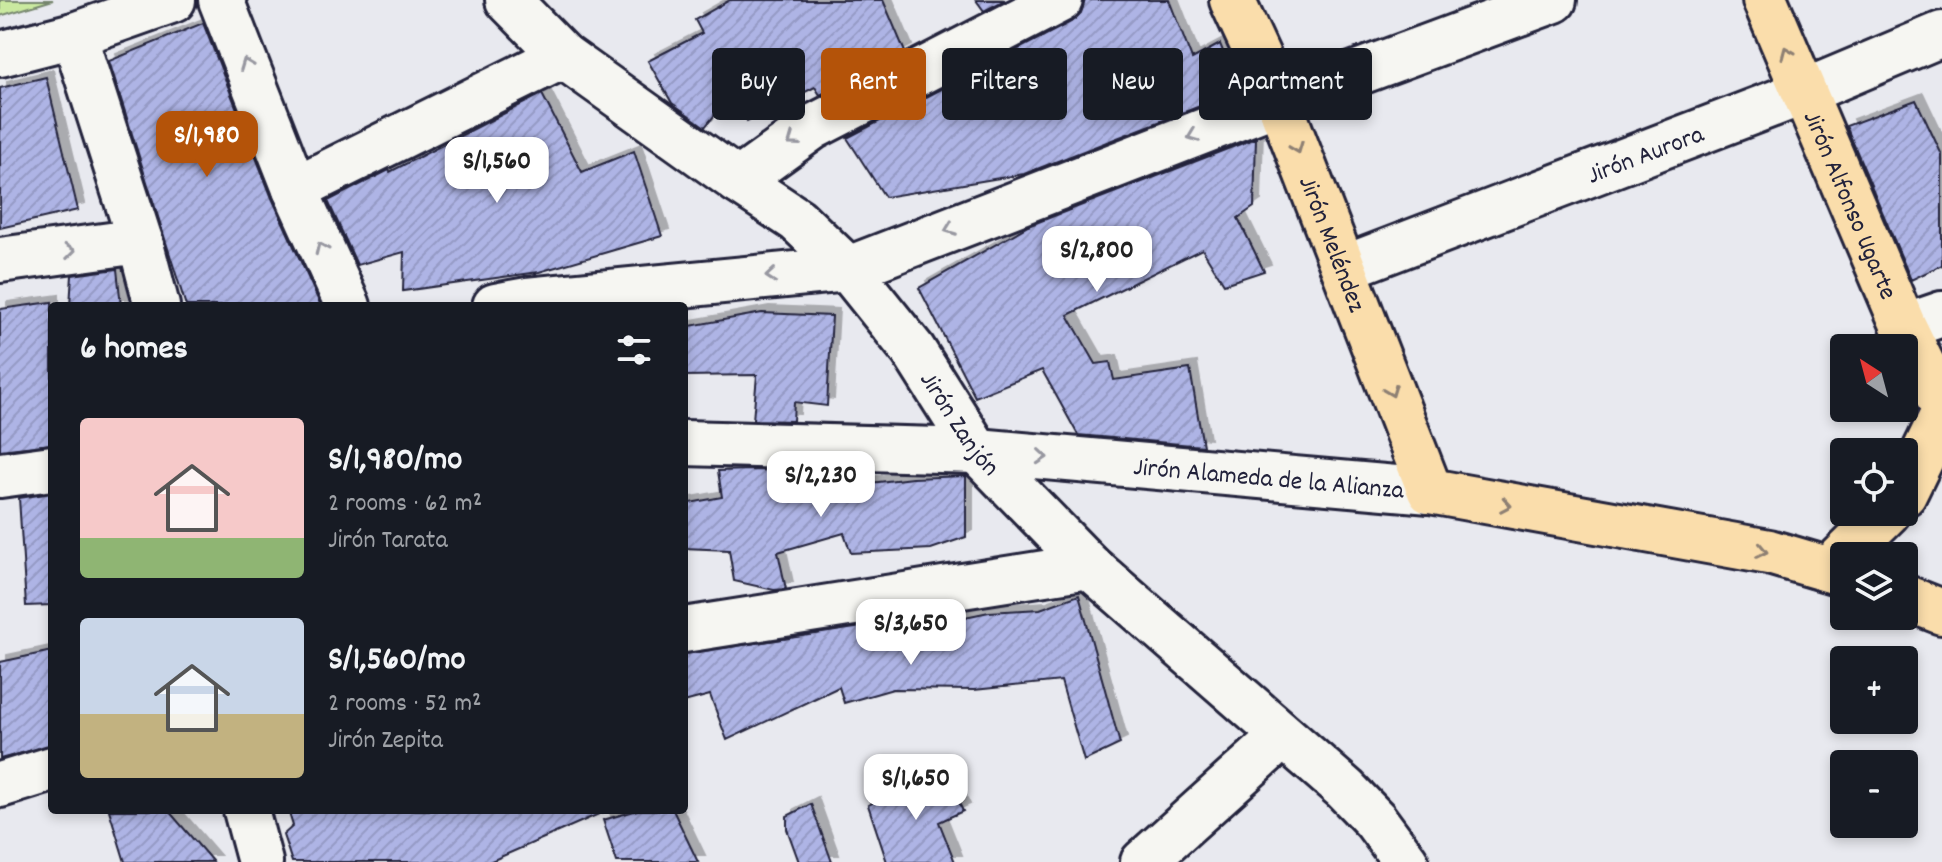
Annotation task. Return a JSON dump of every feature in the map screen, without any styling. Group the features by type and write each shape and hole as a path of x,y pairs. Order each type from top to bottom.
{"main road":[{"name":"Jirón Meléndez","path":"1232,0 1254,48"},
{"name":"Jirón Alfonso Ugarte","path":"1765,0 1804,92 1923,320 1942,405"},
{"name":"Jirón Meléndez","path":"1286,120 1430,491"},
{"path":"1918,465 1942,416"},
{"name":"Jirón Alameda de la Alianza","path":"1430,491 1754,549 1830,569"},
{"path":"1863,542 1876,526"},
{"path":"1918,603 1942,612"}],"street":[{"path":"0,54 74,35 173,0"},
{"path":"221,0 295,189 346,302"},
{"name":"Jirón Zanjón","path":"508,0 563,56 797,220 848,269 913,350 977,451 1089,566 1345,789 1375,820 1406,862"},
{"path":"738,181 813,127 1060,0"},
{"path":"1372,68 1554,0"},
{"name":"Jirón Aurora","path":"1344,268 1804,92 1942,34"},
{"path":"74,35 140,241 156,302"},
{"path":"295,189 563,56"},
{"path":"522,302 848,269 1233,120"},
{"path":"0,260 140,241"},
{"name":"Jirón Alameda de la Alianza","path":"688,443 977,451 1430,491"},
{"path":"0,475 48,469"},
{"path":"688,629 1089,566"},
{"path":"1145,861 1283,736"},
{"path":"0,785 48,770"},
{"path":"247,814 260,862"}],"green space":[{"path":"0,0 53,0 0,16"}],"building":[{"path":"730,0 883,0 903,48 821,48 820,95 815,87 805,92 805,48 712,48 712,118 705,127 672,103 648,61 702,33 695,20"},
{"path":"976,0 1005,0 984,11"},
{"path":"1085,0 1169,0 1192,59 1199,55 1199,106 1183,113 1183,48 1083,48 1083,120 1164,120 1024,174 885,197 847,138 882,120 926,120 926,97 942,89 942,120 1067,120 1067,48 1021,48 1071,22 1081,13"},
{"path":"203,23 272,198 319,302 185,302 109,61"},
{"path":"46,77 78,210 0,228 0,88"},
{"path":"542,94 582,172 634,151 662,236 539,272 403,291 404,252 357,265 328,201"},
{"path":"1916,100 1942,155 1942,265 1911,280 1846,126"},
{"path":"1256,138 1254,207 1238,218 1264,271 1224,284 1202,249 1068,315 1096,364 1110,362 1114,380 1190,369 1203,446 1078,435 1042,370 975,397 919,288 1028,226"},
{"path":"117,269 121,302 70,302 72,275"},
{"path":"48,303 48,444 0,450 0,309"},
{"path":"762,313 832,316 827,406 794,402 793,421 753,420 757,375 688,376 688,326"},
{"path":"718,471 788,471 786,493 912,478 966,476 966,537 931,549 851,553 844,533 778,552 786,589 774,590 734,581 729,550 688,548 688,503 722,497"},
{"path":"48,494 48,605 26,606 19,498"},
{"path":"1079,595 1120,744 1084,761 1061,681 974,690 893,689 844,703 839,687 727,740 710,695 688,701 688,653 875,625 963,628 960,618 989,612 1040,609"},
{"path":"48,652 48,746 0,759 0,662"},
{"path":"944,774 963,811 939,822 955,862 887,862 868,805 913,783 916,790"},
{"path":"811,804 832,862 799,862 787,829 787,816"},
{"path":"110,814 171,814 213,862 125,862"},
{"path":"289,814 599,814 489,862 292,862 283,835 293,826"},
{"path":"624,814 675,814 698,862 617,862 603,820"}]}
